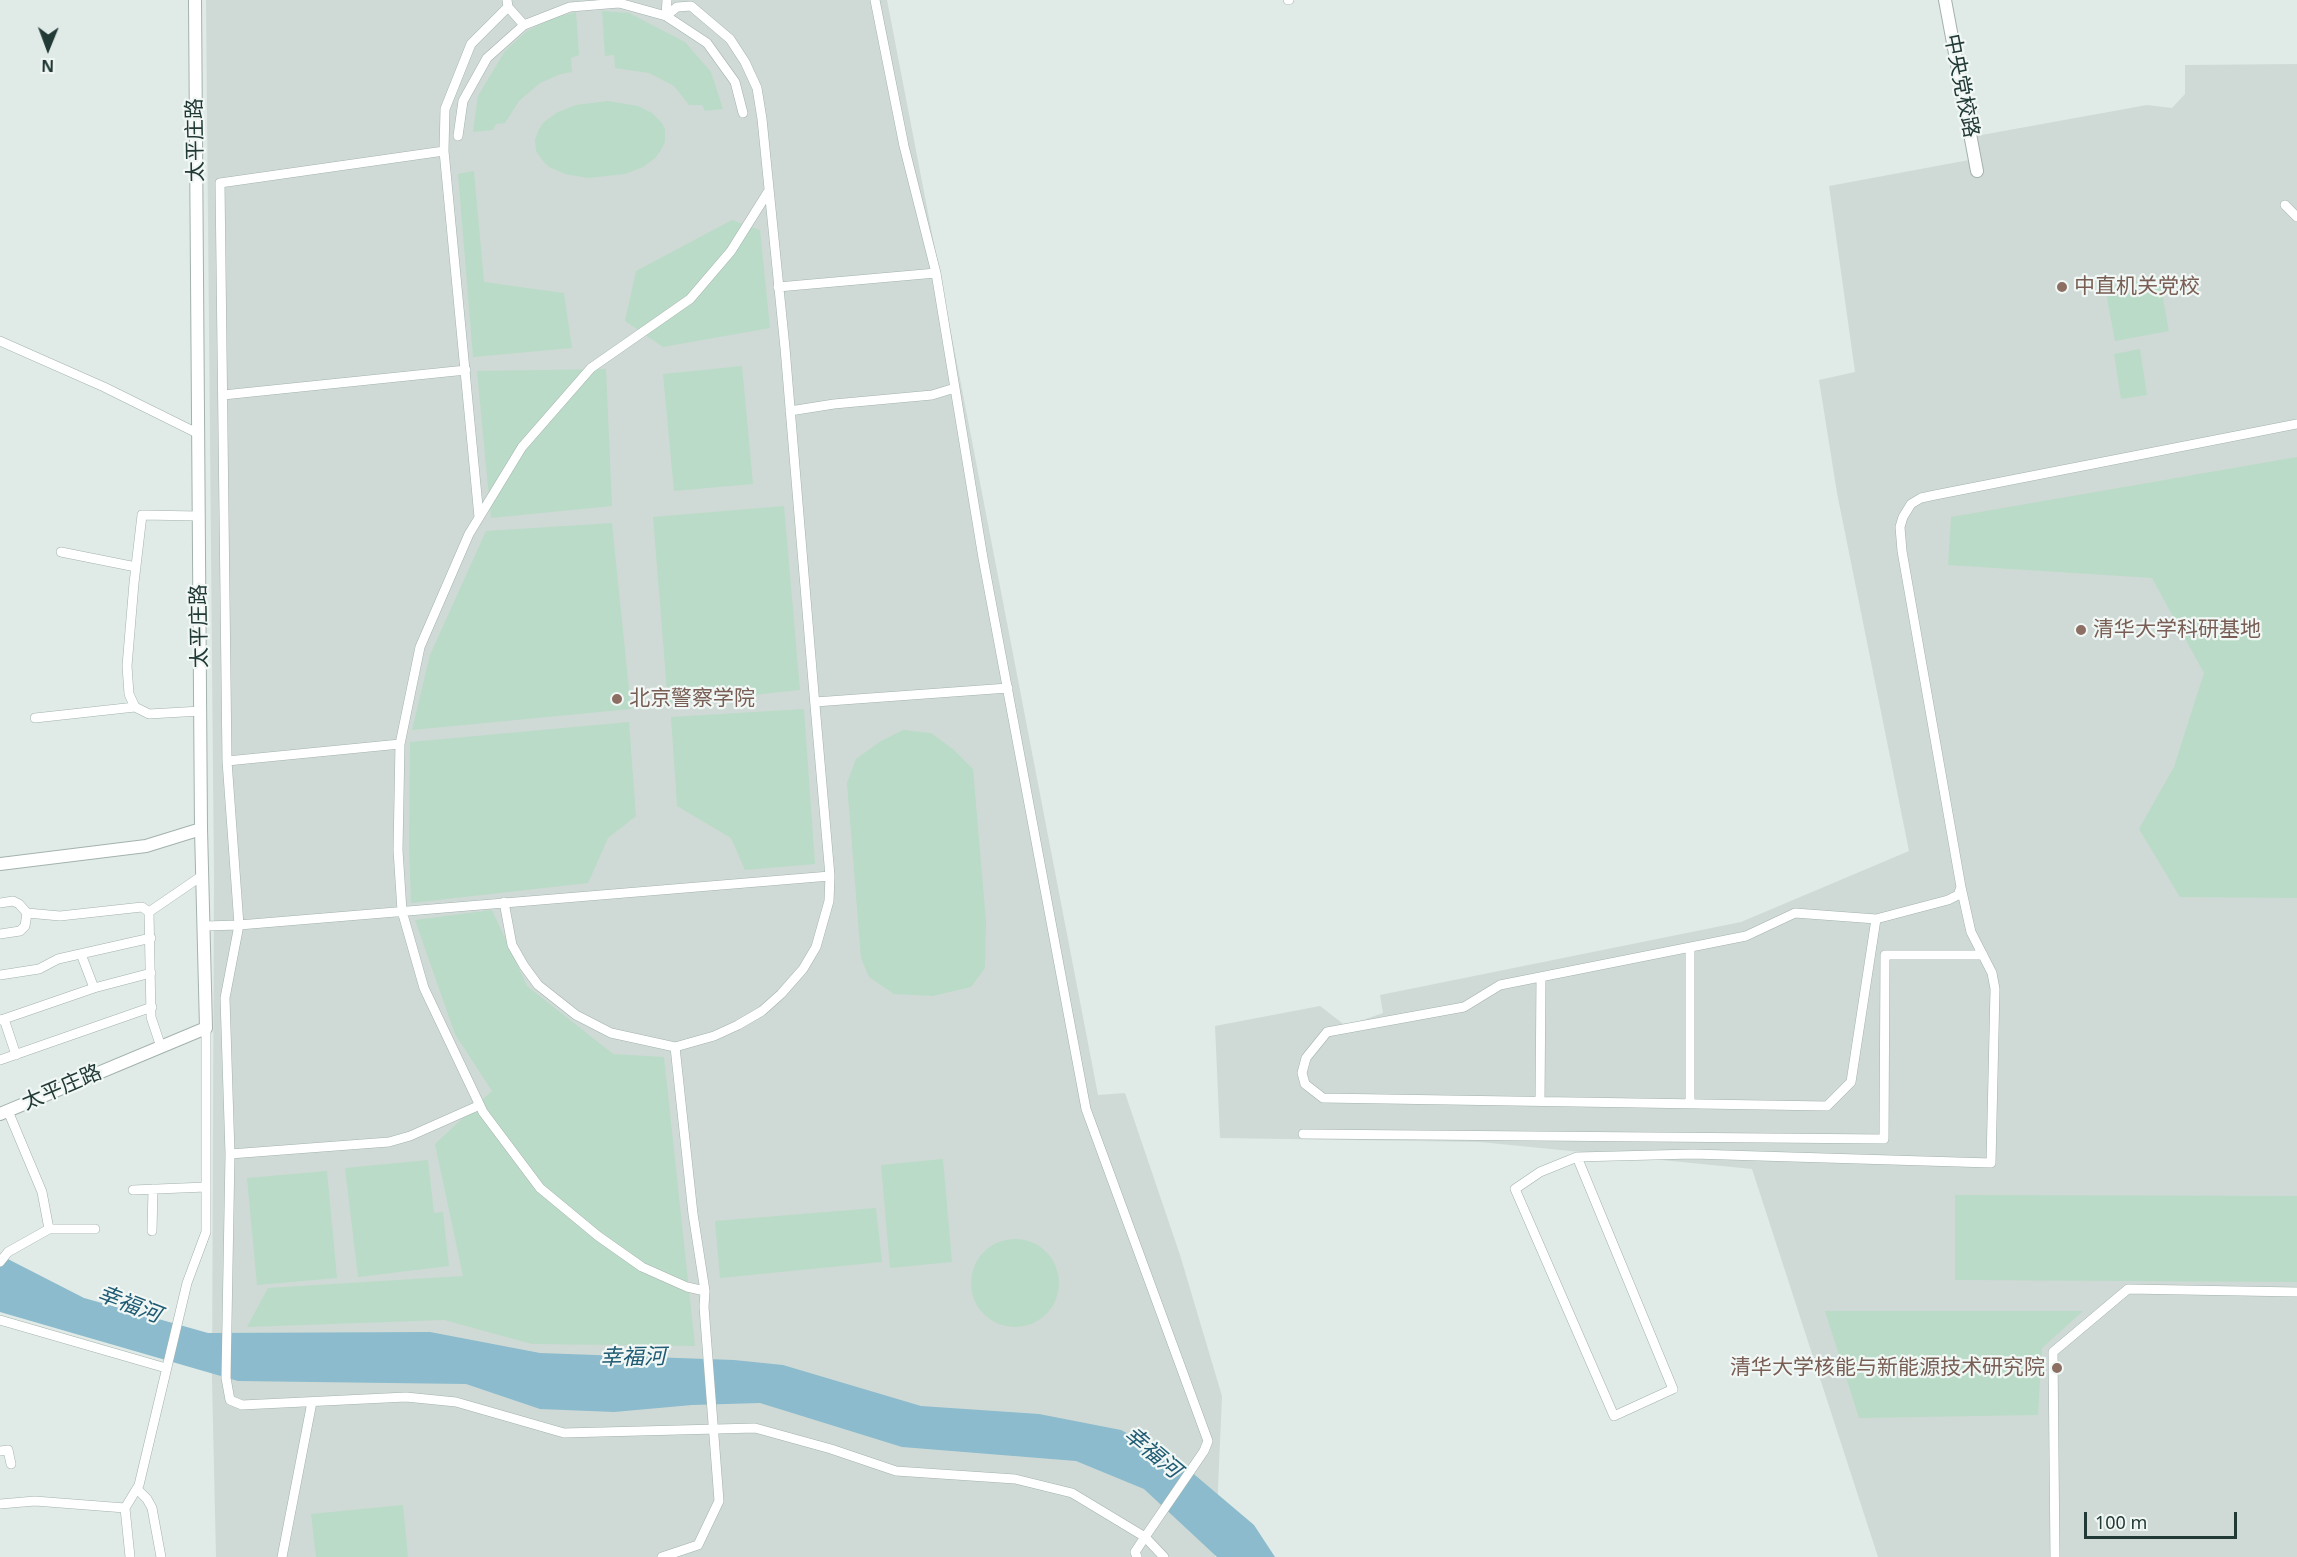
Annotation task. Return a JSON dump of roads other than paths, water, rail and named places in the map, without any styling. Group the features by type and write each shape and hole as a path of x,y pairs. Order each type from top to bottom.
{"street":[{"name":"太平庄路","path":"4,1113 206,1028 201,830 195,0"},
{"path":"666,16 667,0"},
{"path":"875,0 904,146 936,273 983,558 1086,1108 1208,1441 1204,1451 1145,1537 1136,1552 1137,1557"},
{"name":"中央党校路","path":"1945,0 1977,171"},
{"path":"458,136 463,101 487,58 524,25 570,6 619,3 666,16 707,43 735,82 743,113"},
{"path":"479,517 444,151 445,109 471,44 508,4 524,25"},
{"path":"504,902 512,945 538,985 576,1015 611,1033 675,1047 714,1036 738,1025 762,1011 781,994 803,969 816,947 829,901 830,876 790,411 762,119 757,88 745,62 730,39 691,6 676,7 666,16"},
{"path":"444,151 220,183 227,760 239,925 225,998 230,1154 225,1323 226,1378 230,1400 242,1405 406,1397 456,1402 564,1433 755,1428 831,1449 896,1471 1015,1479 1072,1493 1145,1537 1164,1557"},
{"path":"705,1291 687,1287 642,1267 540,1188 480,1105 424,988 402,911 398,850 400,744 420,647 469,534 522,447 591,368 690,299 731,251 768,192"},
{"path":"2285,206 2297,217"},
{"path":"778,287 936,273"},
{"path":"0,341 104,387 199,434"},
{"path":"223,395 466,370"},
{"path":"790,411 834,404 932,395 955,388"},
{"path":"1577,1157 1673,1389 1614,1416 1515,1189 1540,1172 1577,1157 1693,1154 1991,1163 1995,989 1992,973 1971,932 1961,887 1902,551 1900,527 1903,517 1911,504 1921,498 2297,424"},
{"path":"135,707 129,694 127,666 142,514 199,516"},
{"path":"61,552 136,567"},
{"path":"815,702 1008,688"},
{"path":"34,718 135,707 149,714 201,711"},
{"path":"227,760 400,744"},
{"path":"0,864 146,846 201,830"},
{"path":"149,912 203,875"},
{"path":"205,926 830,876"},
{"path":"1876,919 1851,1082 1827,1106 1323,1098 1305,1084 1302,1073 1306,1058 1327,1032 1464,1006 1500,985 1746,936 1795,913 1876,919 1948,900 1958,895 1961,887"},
{"path":"0,903 13,901 27,913 60,916 142,907 149,912"},
{"path":"149,912 151,1017 161,1047"},
{"path":"0,934 20,931 25,926 27,913"},
{"path":"0,975 39,969 58,959 151,938"},
{"path":"1690,947 1690,1104"},
{"path":"81,954 94,988"},
{"path":"1304,1134 1884,1139 1885,955 1983,955"},
{"path":"16,1055 2,1019 94,988 151,972"},
{"path":"1540,1101 1541,977"},
{"path":"0,1060 152,1007"},
{"path":"130,1557 125,1508 137,1489 189,1276 206,1232 206,1028"},
{"path":"662,1557 698,1545 719,1501 706,1346 705,1291 693,1214 675,1047"},
{"path":"230,1154 389,1142 410,1136 480,1105"},
{"path":"4,1113 42,1192 49,1228"},
{"path":"134,1190 206,1187"},
{"path":"152,1231 153,1189"},
{"path":"0,1262 8,1252 49,1228 95,1229"},
{"path":"2055,1557 2053,1352 2128,1289 2297,1292"},
{"path":"0,1320 167,1366"},
{"path":"282,1557 312,1402"},
{"path":"0,1451 8,1449 11,1464"},
{"path":"137,1489 152,1508 161,1557"},
{"path":"0,1504 36,1501 125,1508"}],"water":[{"name":"幸福河","path":"0,1255 84,1298 208,1333 430,1332 540,1353 734,1360 783,1365 921,1406 1039,1414 1121,1430 1176,1459 1254,1525 1275,1557 1217,1557 1144,1489 1076,1461 902,1447 760,1403 692,1405 614,1412 540,1409 466,1384 238,1381 0,1312"}],"place":[{"name":"中直机关党校","path":"2062,287"},
{"name":"清华大学科研基地","path":"2081,630"},
{"name":"北京警察学院","path":"617,699"},
{"name":"清华大学核能与新能源技术研究院","path":"2057,1368"}]}
